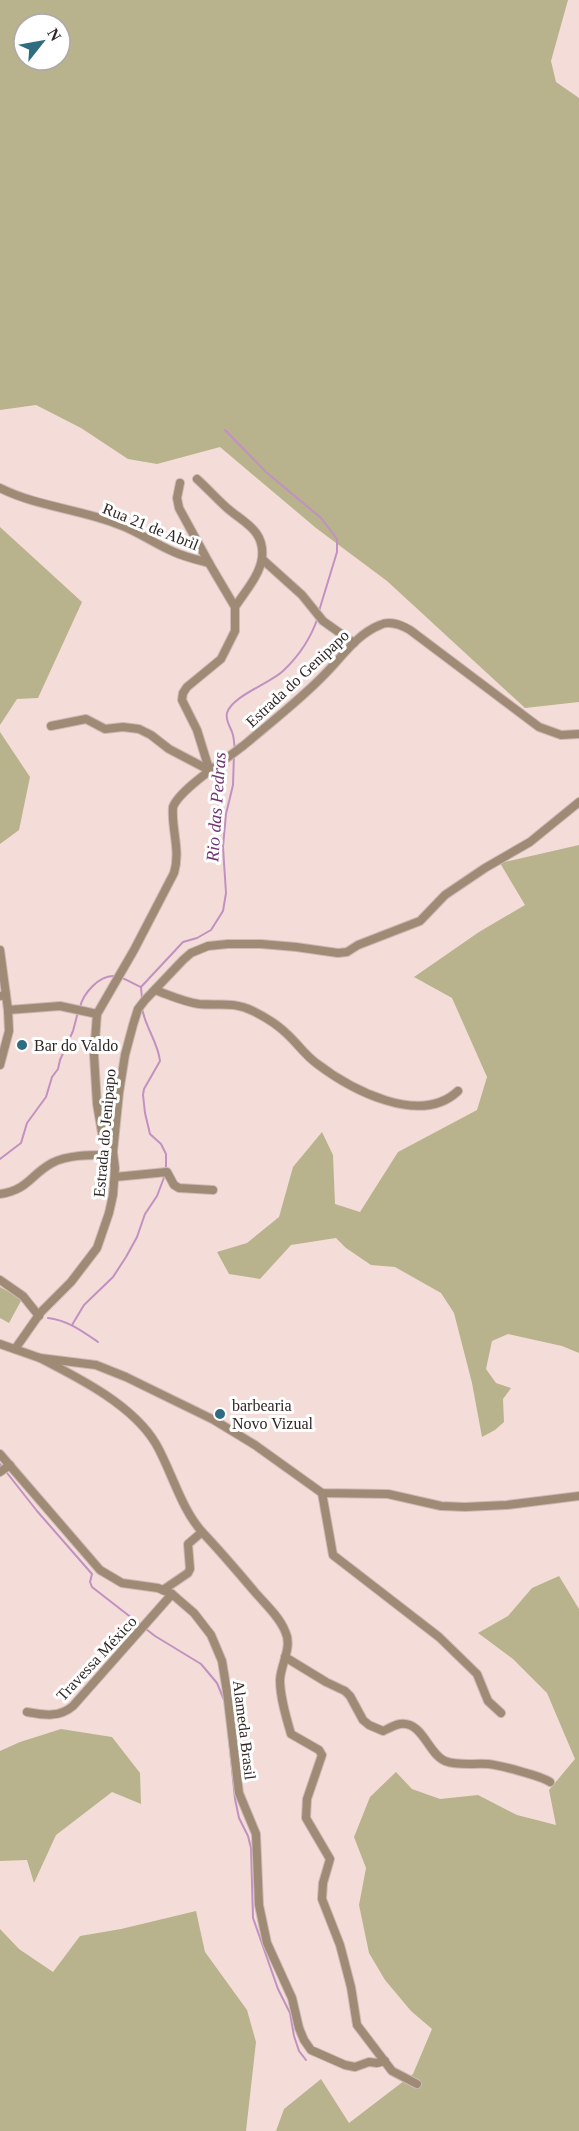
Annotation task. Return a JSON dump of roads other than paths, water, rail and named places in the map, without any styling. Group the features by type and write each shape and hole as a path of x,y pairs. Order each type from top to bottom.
{"street":[{"path":"197,479 229,510 248,522 256,532 262,559 302,595 323,621 354,643"},
{"path":"180,483 177,498 179,508 209,563"},
{"name":"Rua 21 de Abril","path":"0,488 22,497 118,524 174,553 209,563 235,607"},
{"path":"209,771 197,730 182,700 183,693 220,659 229,645 235,632 235,607 262,559"},
{"name":"Estrada do Genipapo","path":"113,1153 102,1133 97,1104 94,1055 97,1014 174,873 177,863 173,811 175,801 185,790 233,756 285,711 354,643 380,624 388,622 410,630 539,727 561,735 579,734"},
{"path":"51,726 86,719 105,729 123,727 139,729 209,771"},
{"name":"Estrada do Jenipapo","path":"15,1349 39,1316 97,1248 109,1214 115,1177 113,1153 125,1055 138,1009 183,960 191,953 208,946 261,944 345,953 358,945 420,921 445,895 538,837 579,802"},
{"path":"0,950 3,996 8,1010 9,1031 0,1065"},
{"path":"155,990 200,1004 221,1003 251,1010 273,1022 315,1062 345,1082 386,1101 407,1105 439,1103 452,1097 458,1090"},
{"path":"8,1010 60,1006 97,1014"},
{"path":"0,1194 22,1188 41,1171 58,1161 71,1157 113,1153"},
{"path":"115,1177 167,1172 174,1185 179,1188 213,1190"},
{"path":"0,1280 23,1296 39,1316"},
{"path":"0,1344 40,1358 102,1393 144,1429 155,1443 202,1532 242,1575 283,1626 288,1638 280,1684 291,1734 319,1750 322,1755 307,1799 306,1813 309,1823 323,1843 330,1859 323,1883 322,1899 349,1976 357,2025 392,2071 417,2084"},
{"path":"40,1358 86,1363 126,1377 214,1420 255,1445 322,1493 388,1494 441,1506 465,1507 507,1505 579,1496"},
{"name":"Alameda Brasil","path":"0,1454 100,1570 122,1583 164,1590 172,1594 204,1625 222,1661 228,1692 239,1793 256,1834 259,1905 269,1952 292,1998 299,2028 307,2046 321,2056 333,2058 347,2066 355,2067 369,2062 385,2061"},
{"path":"0,1472 9,1465"},
{"path":"322,1493 333,1555 439,1637 477,1674 486,1698 501,1713"},
{"path":"164,1590 188,1573 190,1569 188,1544 202,1532"},
{"name":"Travessa México","path":"27,1712 57,1714 73,1706 172,1594"},
{"path":"285,1657 350,1696 358,1713 369,1725 383,1731 396,1725 406,1725 419,1732 435,1754 448,1762 496,1765 550,1782"}],"waterway":[{"name":"Rio das Pedras","path":"225,430 266,472 321,518 337,539 337,552 319,611"},
{"name":"Rio das Pedras","path":"235,749 227,719 230,707 243,696 277,676 289,665 308,639 318,617"},
{"name":"Rio das Pedras","path":"142,999 141,987 183,942 197,938 211,930 223,911 226,893 223,847 226,814 233,785 234,754"},
{"name":"Rio das Pedras","path":"80,1007 92,986 108,977 120,977 141,987"},
{"name":"Rio das Pedras","path":"142,1008 160,1061 144,1089 145,1113 150,1134 161,1144 166,1154 166,1170"},
{"name":"Rio das Pedras","path":"0,1159 21,1143 27,1123 46,1097 52,1077 58,1069 73,1031 78,1012"},
{"name":"Rio das Pedras","path":"72,1325 84,1305 113,1277 126,1257 165,1175"},
{"name":"Rio das Pedras","path":"48,1318 68,1324 98,1342"},
{"path":"0,1464 92,1574 90,1582 92,1587 155,1636 201,1664 217,1683 224,1700"},
{"path":"228,1729 235,1799 239,1818 251,1848 253,1918 278,1989 290,2013 299,2051 306,2060"}],"place":[{"name":"Bar do Valdo","path":"22,1045"},
{"name":"barbearia Novo Vizual","path":"220,1414"}]}
